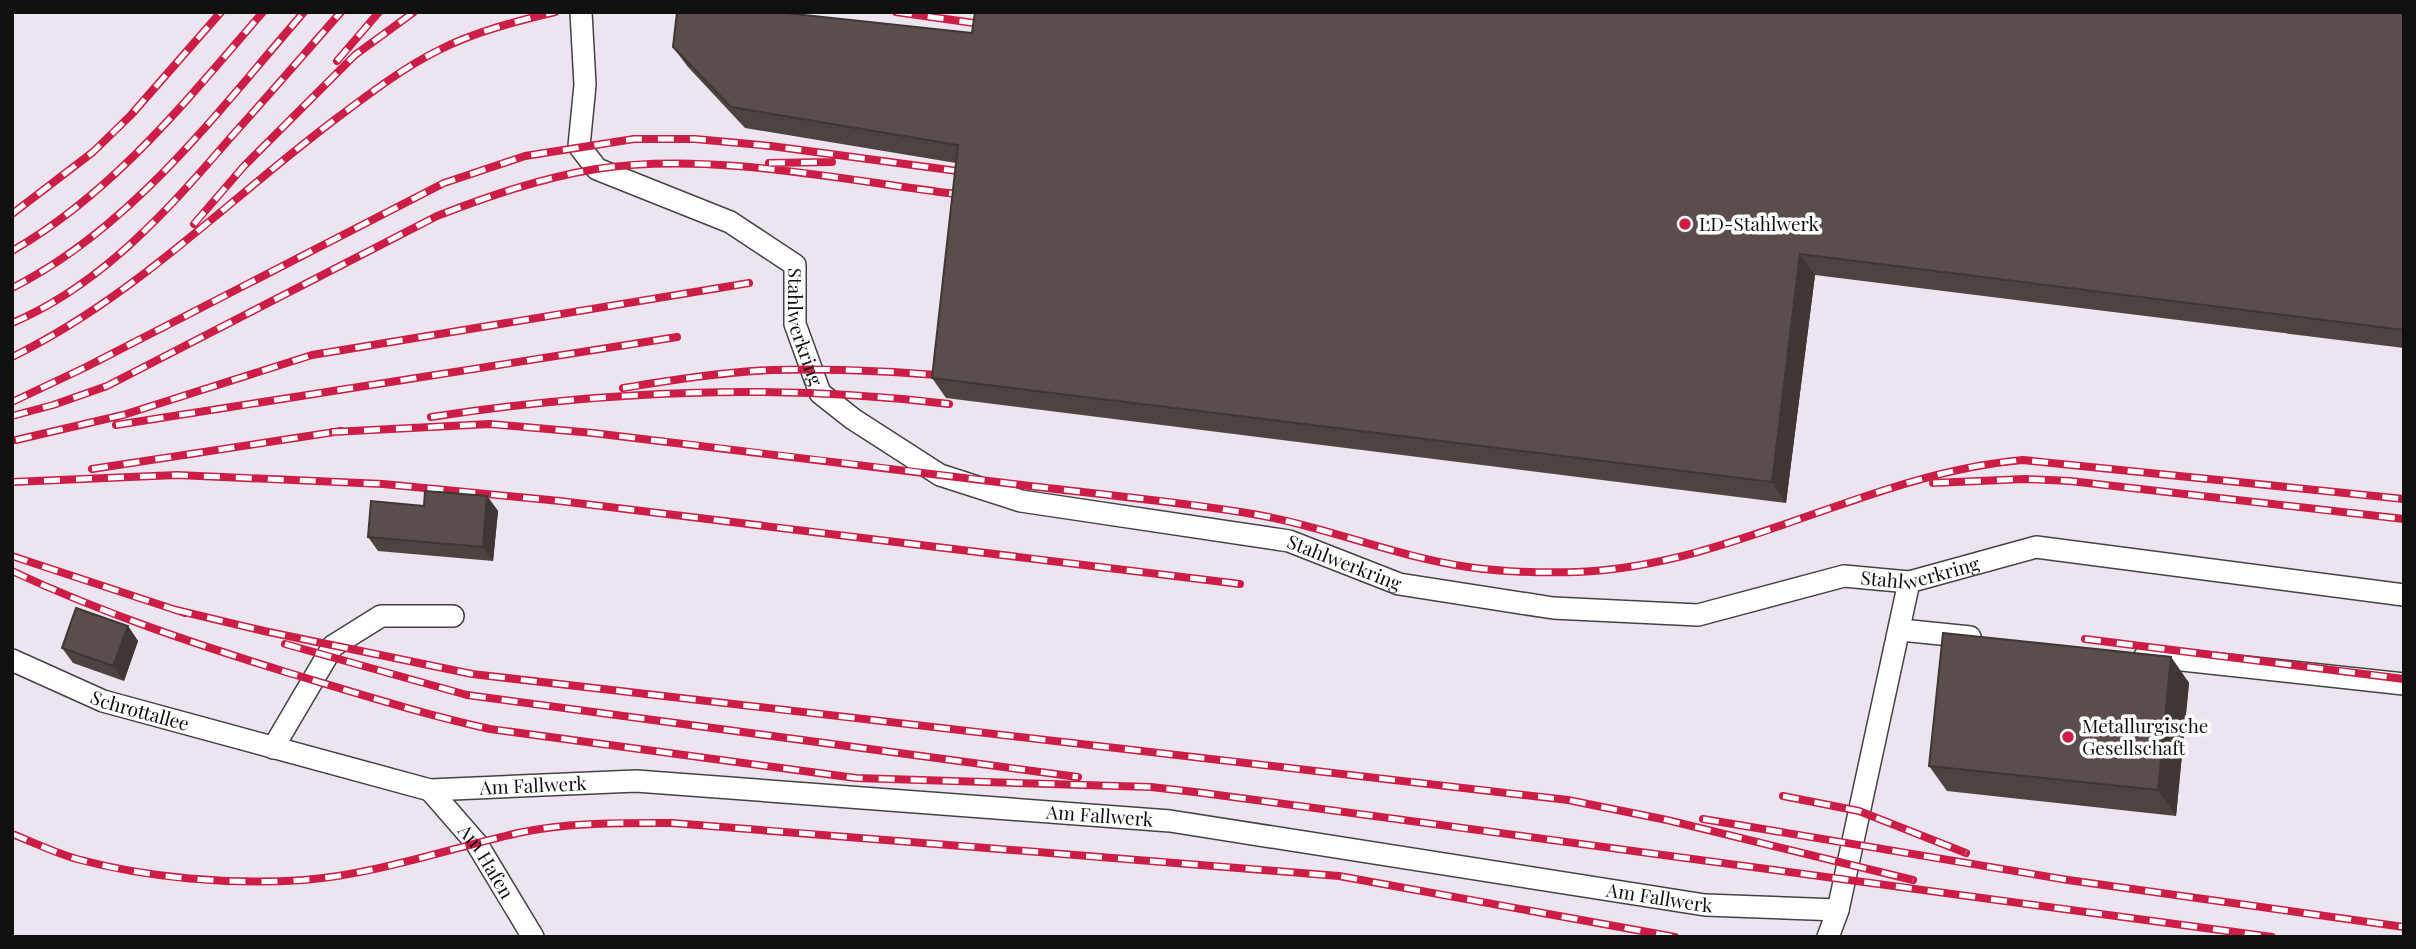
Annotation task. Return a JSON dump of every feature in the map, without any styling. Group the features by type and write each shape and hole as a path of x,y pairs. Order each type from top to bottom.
{"lane":[{"name":"Stahlwerkring","path":"581,12 585,85 579,146 597,169 730,222 794,265 794,324 820,393 853,419 940,475 1021,502 1289,541 1399,584 1553,608 1698,615 1844,576 1909,582 2036,547 2404,594"},
{"path":"1829,937 1838,910 1901,630 1909,582"},
{"path":"273,748 333,646 381,616 453,616"},
{"path":"1901,630 1996,640"},
{"path":"2119,653 2404,684"},
{"name":"Schrottallee","path":"12,660 103,701 273,748"},
{"name":"Am Fallwerk","path":"273,748 430,790 636,781 1170,821 1706,905 1838,910"},
{"name":"Am Hafen","path":"430,790 477,844 533,937"}],"shaded area":[{"path":"12,12 2404,12 2404,937 12,937"}],"building":[{"name":"LD-Stahlwerk","path":"677,12 776,12 972,33 975,12 2404,12 2404,330 1800,254 1772,482 932,378 958,145 731,107 673,47"},
{"path":"425,491 487,496 483,547 368,537 371,501 424,506"},
{"path":"76,608 128,626 113,666 62,648"},
{"name":"Metallurgische Gesellschaft","path":"1943,633 2171,657 2158,790 1929,766"}],"railway":[{"path":"12,214 93,152 131,115 221,12"},
{"path":"12,251 84,201 116,173 177,111 263,12"},
{"path":"12,288 56,263 135,200 171,165 304,12"},
{"path":"12,323 75,288 132,243 183,191 341,12"},
{"path":"337,61 379,12"},
{"path":"194,224 244,166 355,55 414,12"},
{"path":"12,357 57,333 140,276 297,149 399,73 439,50 467,38 555,12"},
{"path":"896,12 981,24"},
{"path":"12,402 86,367 444,183 525,156 634,139 695,139 771,146 972,173"},
{"path":"769,163 832,162"},
{"path":"12,416 107,386 437,216 555,177 640,164 733,166 963,195"},
{"path":"16,440 123,415 312,355 749,283"},
{"path":"116,425 677,337"},
{"path":"623,388 716,374 772,370 860,370 949,376"},
{"path":"431,417 560,401 690,393 820,394 949,404"},
{"path":"332,432 490,424 593,433 1219,509 1275,518 1440,562 1522,572 1577,572 1635,566 1691,554 1910,482 1966,468 2023,460 2404,499"},
{"path":"92,469 341,431"},
{"path":"12,482 177,475 383,484 560,501 1240,584"},
{"path":"1933,483 2025,479 2070,481 2404,519"},
{"path":"12,556 185,613"},
{"path":"12,571 114,614 219,651 389,703 490,729 856,778 1151,787 1203,793 2272,937"},
{"path":"176,610 472,674 1568,800 1667,820 1913,880"},
{"path":"2085,639 2404,679"},
{"path":"285,644 467,695 1078,777"},
{"path":"1783,796 1859,811 1966,853"},
{"path":"1703,819 2068,880 2404,927"},
{"path":"12,834 69,857 132,871 219,881 276,881 358,872 537,829 594,824 672,823 1339,876 1675,937"}],"place":[{"name":"LD-Stahlwerk","path":"1685,224"},
{"name":"Metallurgische Gesellschaft","path":"2068,737"}]}
